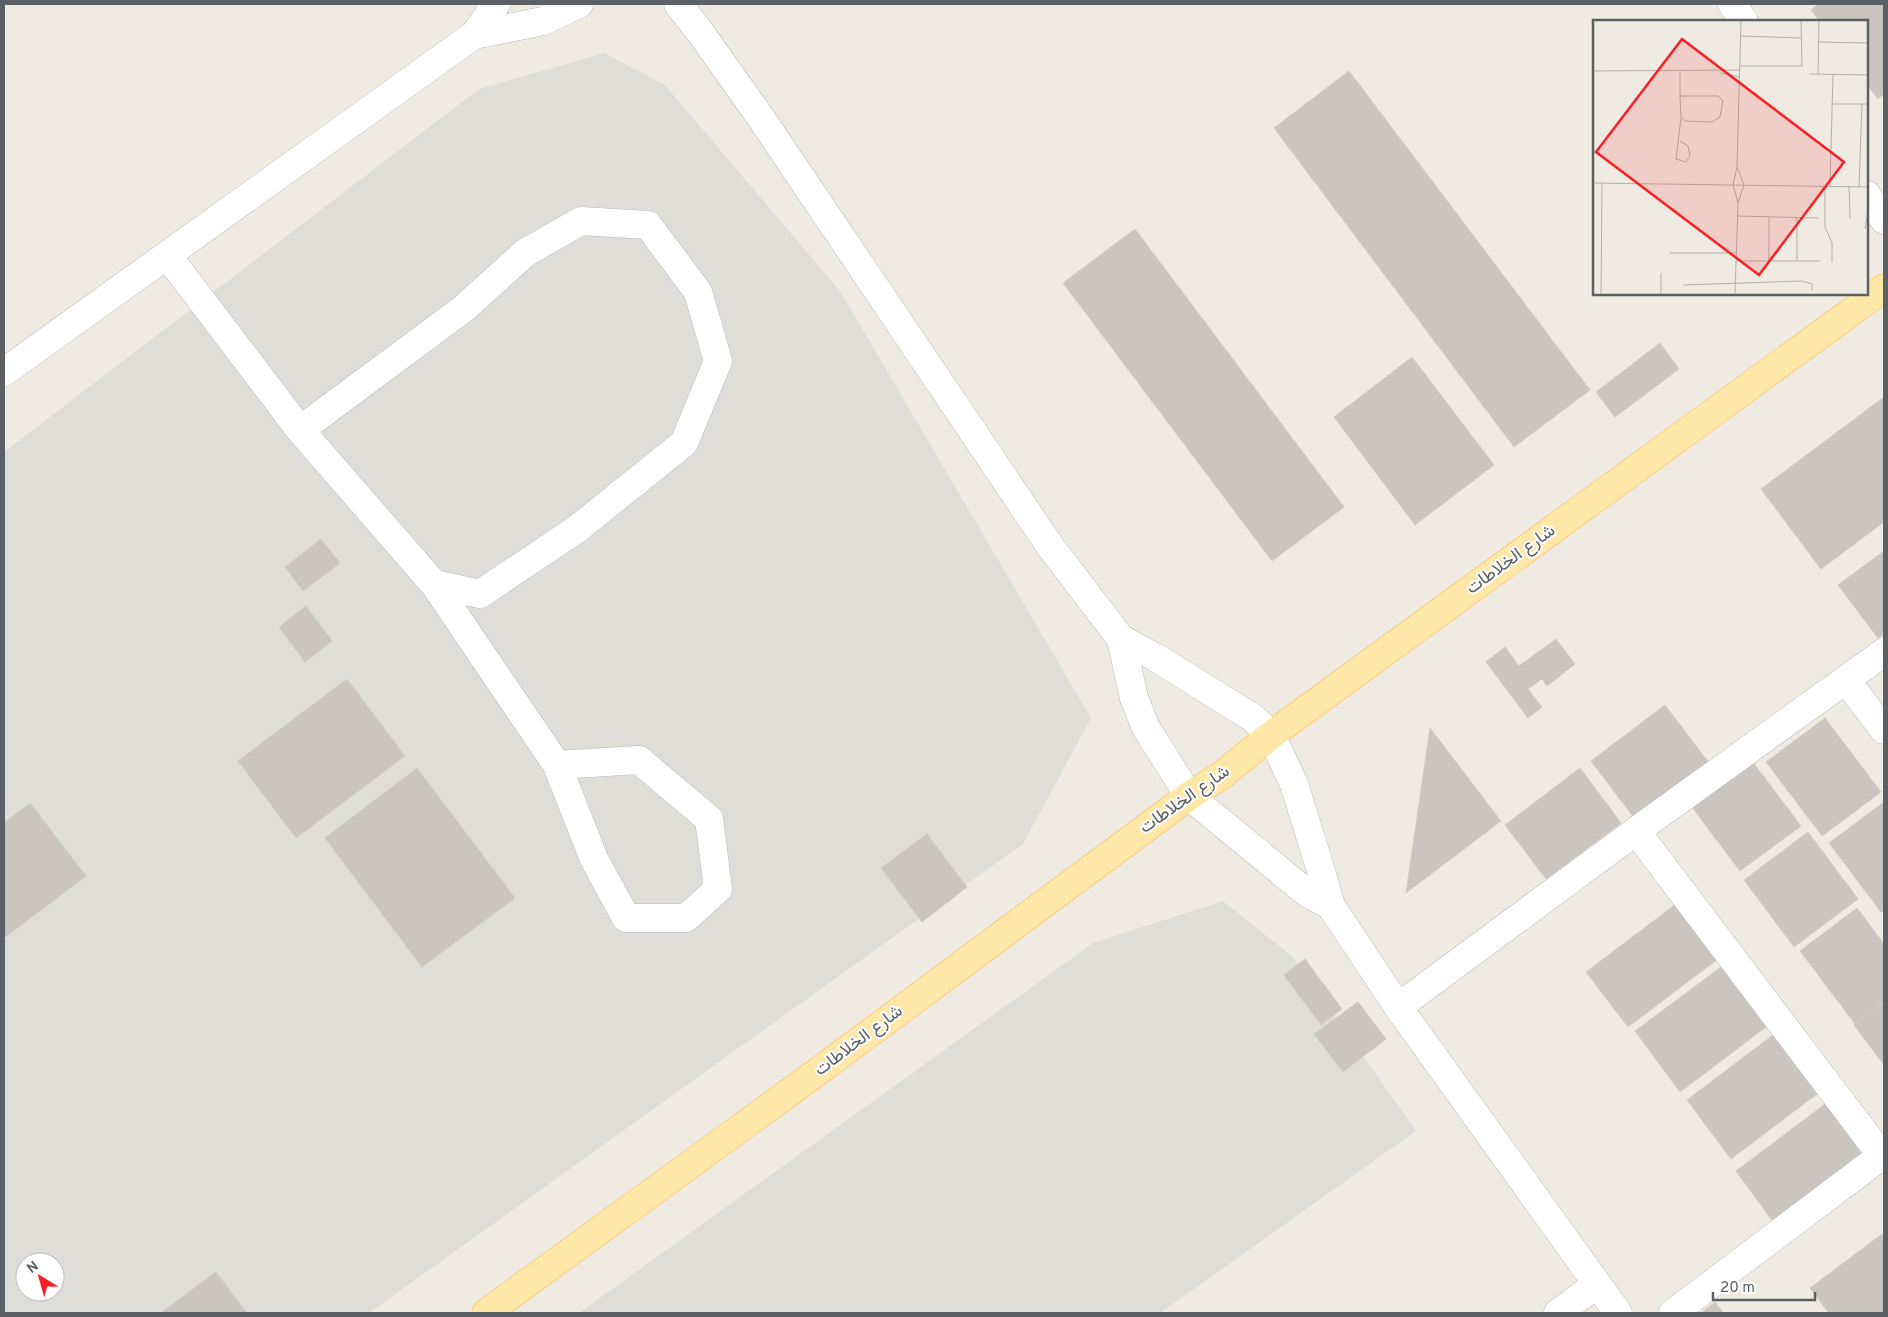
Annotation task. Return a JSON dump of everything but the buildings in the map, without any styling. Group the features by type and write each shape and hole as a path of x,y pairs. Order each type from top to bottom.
{"main road":[{"name":"شارع الخلاطات","path":"486,1313 801,1084 1189,796 1222,775 1271,735 1883,291"}],"street":[{"path":"4,372 474,35 496,4"},
{"path":"474,35 543,21 578,4"},
{"path":"678,4 763,120 1050,546 1121,639 1155,657 1246,714 1271,735 1294,784 1330,906 1398,1007 1618,1313"},
{"path":"1732,4 1743,20"},
{"path":"1868,196 1884,220"},
{"path":"300,430 463,309 525,253 581,221 648,225 698,292 718,361 684,443 577,529 480,594 434,584"},
{"path":"167,255 300,430 434,584 557,765 594,859 626,918 686,918 718,889 709,819 639,760 557,765"},
{"path":"1121,639 1134,698 1146,728 1189,796 1307,893 1330,906"},
{"path":"1398,1007 1636,831 1884,652"},
{"path":"1846,680 1884,730"},
{"path":"1636,831 1883,1155 1673,1313"},
{"path":"1558,1313 1596,1284"}],"shaded area":[{"path":"604,53 665,85 840,291 1091,718 1023,844 369,1313 4,1313 4,452 479,89"},
{"path":"1223,901 1293,957 1416,1131 1160,1313 579,1313 1093,943"}]}
